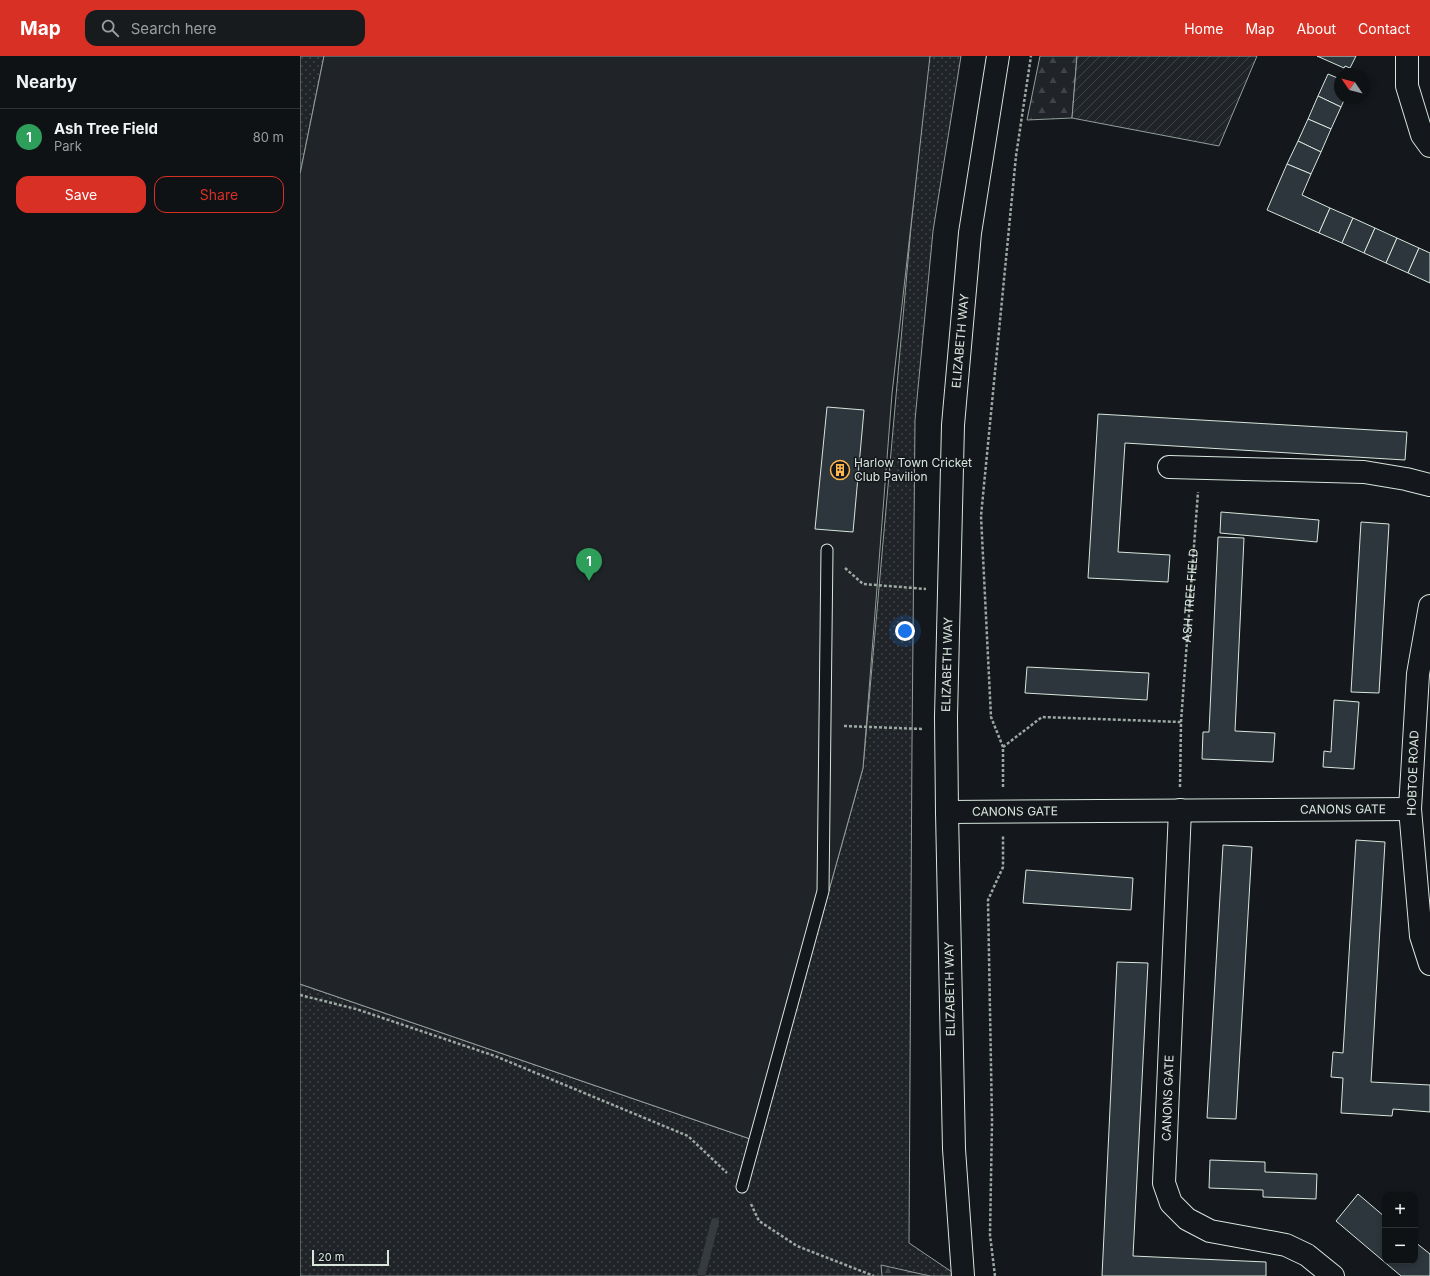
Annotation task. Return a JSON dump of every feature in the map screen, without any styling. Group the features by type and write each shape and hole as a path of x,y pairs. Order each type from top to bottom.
{"street":[{"name":"ELIZABETH WAY","path":"963,1276 954,1149 947,812 946,717 953,425 970,233 998,56"},
{"path":"1407,56 1407,86 1422,135 1430,146"},
{"path":"1169,467 1364,472 1406,479 1430,485"},
{"name":"HOBTOE ROAD","path":"1430,606 1418,674 1410,810 1421,936 1430,964"},
{"name":"CANONS GATE","path":"1180,810 1164,1183 1171,1203 1187,1219 1210,1231 1286,1246 1307,1255 1333,1276"},
{"name":"CANONS GATE","path":"947,812 1410,810"}],"lane":[{"path":"742,1187 824,891 826,550"}],"path":[{"path":"995,1276 990,1235 992,1121 988,900 1003,867 1003,747 991,717 981,516 1016,156 1031,56"},
{"name":"ASH TREE FIELD","path":"1180,810 1181,722 1199,468"},
{"path":"826,550 862,584 932,590"},
{"path":"1003,747 1042,717 1181,722"},
{"path":"825,726 927,729"},
{"path":"300,995 356,1009 495,1056 688,1136 742,1187 759,1221 797,1246 874,1276"}],"green space":[{"path":"300,56 324,56 300,174"},
{"path":"324,56 930,56 892,394 863,768 759,1142 300,984 300,174"},
{"path":"929,56 961,56 933,231 915,420 909,1243 958,1276 300,1276 300,984 759,1142 863,768 911,227"},
{"path":"1040,56 1077,56 1072,118 1027,120"},
{"path":"1077,56 1257,56 1219,146 1072,118"},
{"path":"881,1265 930,1276 882,1276"}],"building":[{"path":"1317,56 1356,56 1350,68 1345,66 1344,68"},
{"path":"1328,74 1334,76 1334,104 1318,96"},
{"path":"1318,96 1341,107 1331,129 1308,119"},
{"path":"1335,104 1342,104 1341,107"},
{"path":"1308,119 1331,129 1321,152 1298,141"},
{"path":"1298,141 1321,152 1311,174 1287,164"},
{"path":"1287,164 1311,174 1302,195 1330,208 1319,233 1267,210"},
{"path":"1330,208 1353,218 1342,243 1319,233"},
{"path":"1353,218 1375,228 1364,253 1342,243"},
{"path":"1375,228 1397,238 1386,263 1364,253"},
{"path":"1397,238 1419,248 1408,273 1386,263"},
{"path":"1419,248 1430,253 1430,283 1408,273"},
{"name":"Harlow Town Cricket Club Pavilion","path":"827,407 864,410 853,532 815,529"},
{"path":"1098,414 1407,432 1405,460 1125,443 1118,552 1170,555 1168,582 1088,578"},
{"path":"1221,512 1319,520 1317,542 1220,533"},
{"path":"1361,522 1389,524 1379,693 1351,692"},
{"path":"1218,537 1244,538 1235,731 1275,733 1273,762 1202,759 1203,732 1209,732"},
{"path":"1027,667 1149,673 1147,700 1025,693"},
{"path":"1334,700 1359,702 1354,769 1323,767 1324,751 1331,752"},
{"path":"1356,840 1385,842 1371,1082 1430,1085 1430,1112 1393,1109 1392,1116 1341,1113 1343,1078 1331,1077 1333,1052 1343,1053"},
{"path":"1223,845 1252,847 1236,1119 1207,1118"},
{"path":"1026,870 1133,878 1131,910 1023,903"},
{"path":"1117,962 1148,963 1133,1256 1266,1262 1266,1276 1102,1276"},
{"path":"1210,1160 1265,1162 1265,1172 1317,1174 1316,1199 1263,1197 1263,1190 1209,1188"},
{"path":"1358,1194 1382,1214 1382,1260 1336,1221"},
{"path":"1418,1244 1430,1254 1430,1276 1401,1276 1387,1264 1418,1264"}],"waterway":[{"path":"701,1276 715,1222"}],"place":[{"name":"Harlow Town Cricket Club Pavilion","path":"840,470"},
{"name":"Ash Tree Field","path":"589,581"}]}
